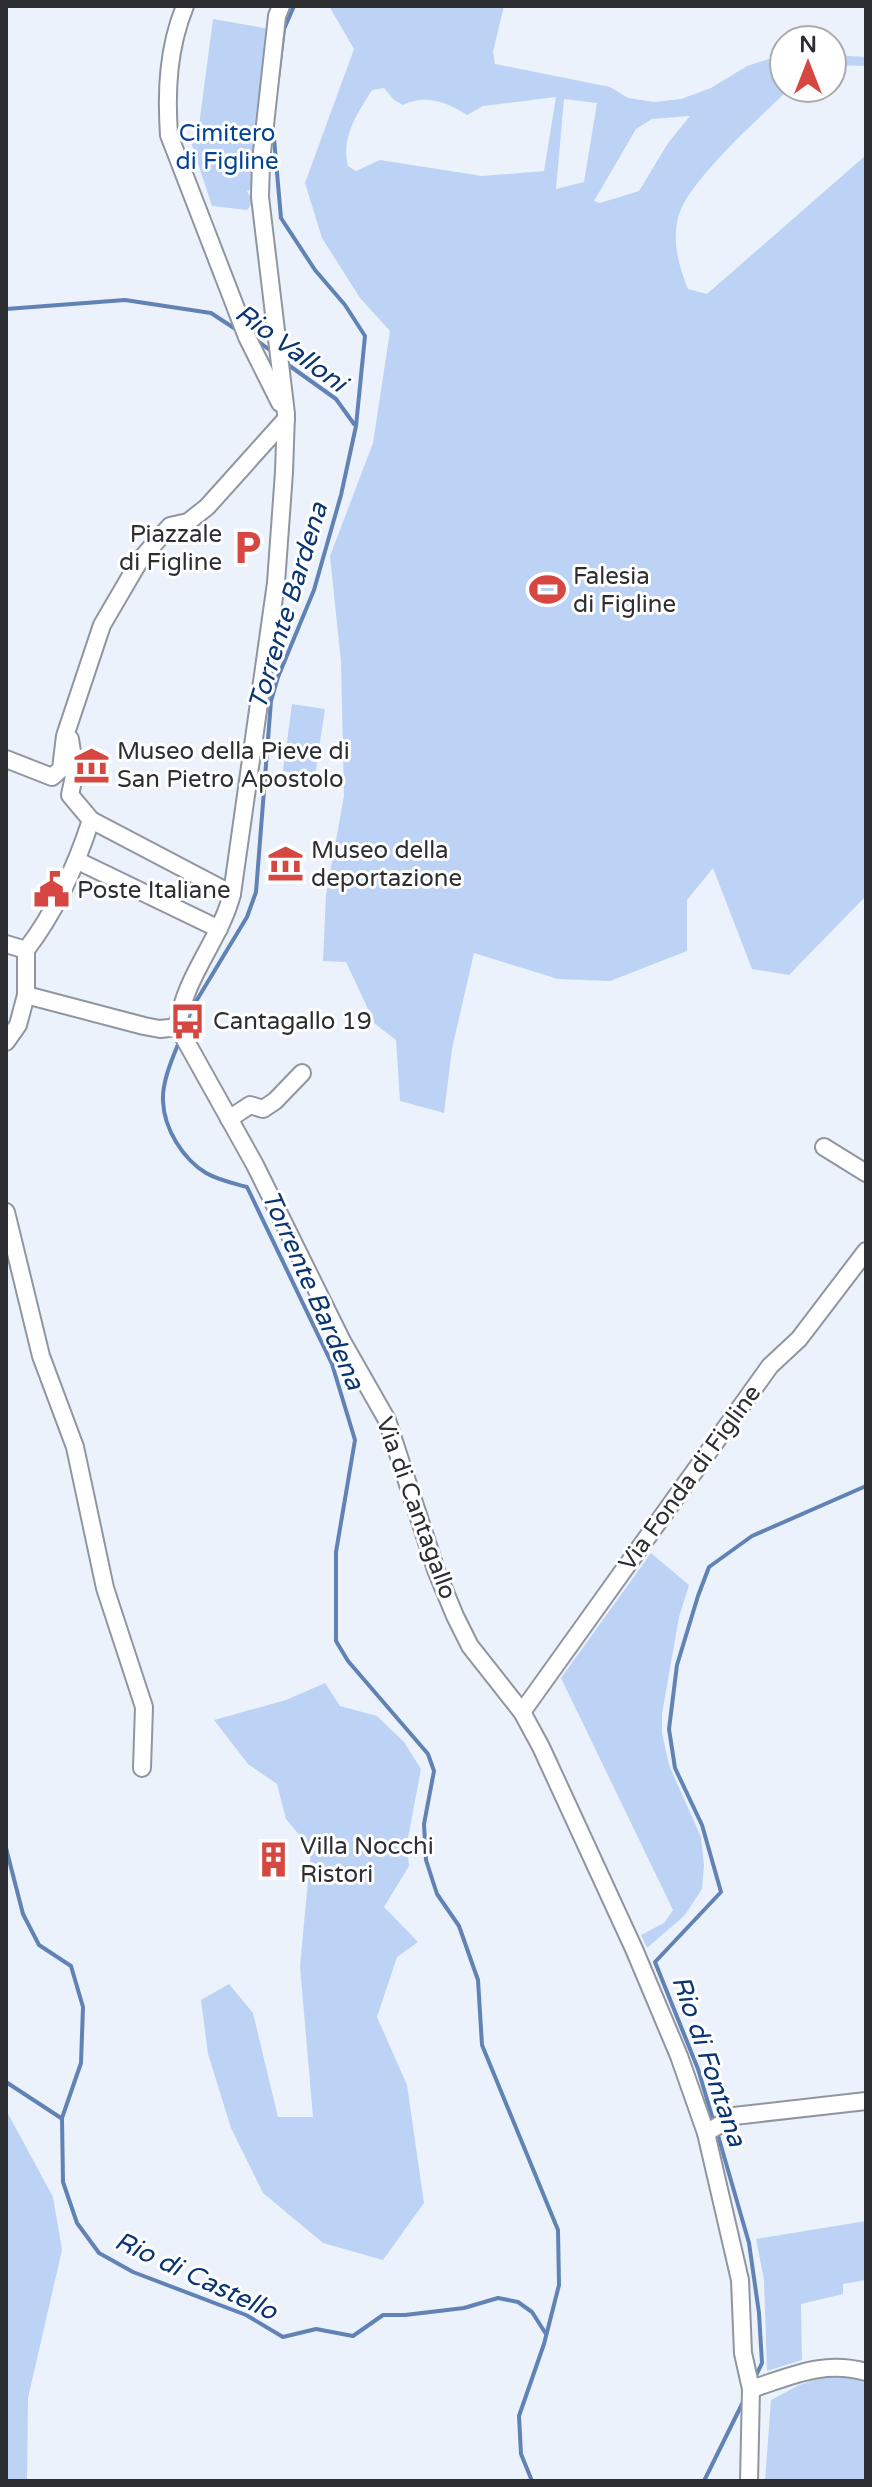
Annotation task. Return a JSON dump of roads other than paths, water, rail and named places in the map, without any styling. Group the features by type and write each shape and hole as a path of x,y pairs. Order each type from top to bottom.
{"street":[{"path":"185,6 175,30 169,63 169,135 247,337 286,417"},
{"path":"26,995 182,1034 185,993 219,929 232,894 276,583 286,417 260,197 267,92 281,6"},
{"path":"6,759 52,777 61,769 65,736 102,625 140,560 170,526 188,522 207,507 286,417"},
{"path":"65,736 71,740 75,771 70,795 91,820 232,894"},
{"path":"6,1042 18,1025 26,995 26,950 78,861 91,820"},
{"path":"78,861 219,929"},
{"path":"6,944 26,950"},
{"name":"Via di Cantagallo","path":"182,1034 255,1165 342,1341 387,1420 436,1570 455,1616 470,1646 522,1712 634,1949 679,2056 706,2133 740,2280 743,2353 749,2382 749,2481"},
{"path":"229,1119 250,1105 263,1109 302,1073"},
{"path":"824,1147 866,1173"},
{"path":"6,1212 41,1356 75,1447 105,1588 144,1707 142,1768"},
{"name":"Via Fonda di Figline","path":"522,1712 770,1366 799,1339 866,1251"},
{"path":"706,2133 741,2115 866,2101"},
{"path":"749,2382 816,2368 843,2366 866,2372"}],"waterway":[{"name":"Torrente Bardena","path":"278,78 284,29 294,6"},
{"name":"Torrente Bardena","path":"187,1022 192,1008 247,917 256,892 271,701 314,590 341,495 356,426 365,336 345,305 315,270 281,218 273,127"},
{"name":"Rio Valloni","path":"6,309 125,300 211,313 237,330"},
{"name":"Rio Valloni","path":"252,337 274,353"},
{"name":"Rio Valloni","path":"287,364 336,399 354,424"},
{"name":"Torrente Bardena","path":"179,1042 163,1094 164,1112 171,1132 190,1160 206,1173 247,1187 332,1364 355,1440 336,1552 336,1641 348,1661 428,1754 434,1771 424,1824 426,1860 437,1894 459,1926 478,1980 482,2045 558,2230 559,2285 544,2344 519,2416 521,2454 532,2481"},
{"name":"Rio di Fontana","path":"714,2123 698,2069 655,1962 721,1892 702,1825 675,1768 669,1729 677,1665 709,1567 752,1536 866,1486"},
{"name":"Rio di Castello","path":"6,1848 23,1914 39,1945 71,1966 83,2007 81,2063 62,2118 63,2182 77,2223 99,2253 133,2272 246,2315 283,2337 316,2329 353,2336 383,2315 464,2308 498,2298 518,2302 532,2312 546,2334"},
{"path":"6,2082 61,2118"},
{"name":"Rio di Fontana","path":"717,2132 749,2243 759,2313 762,2363 754,2380"},
{"name":"Rio di Fontana","path":"704,2481 745,2398"}],"place":[{"name":"Piazzale di Figline","path":"248,548"},
{"name":"Falesia di Figline","path":"547,590"},
{"name":"Museo della Pieve di San Pietro Apostolo","path":"91,765"},
{"name":"Museo della deportazione","path":"285,864"},
{"name":"Poste Italiane","path":"51,890"},
{"name":"Cantagallo 19","path":"187,1021"},
{"name":"Villa Nocchi Ristori","path":"274,1860"}],"park label":[{"name":"Cimitero di Figline","path":"227,147"}]}
